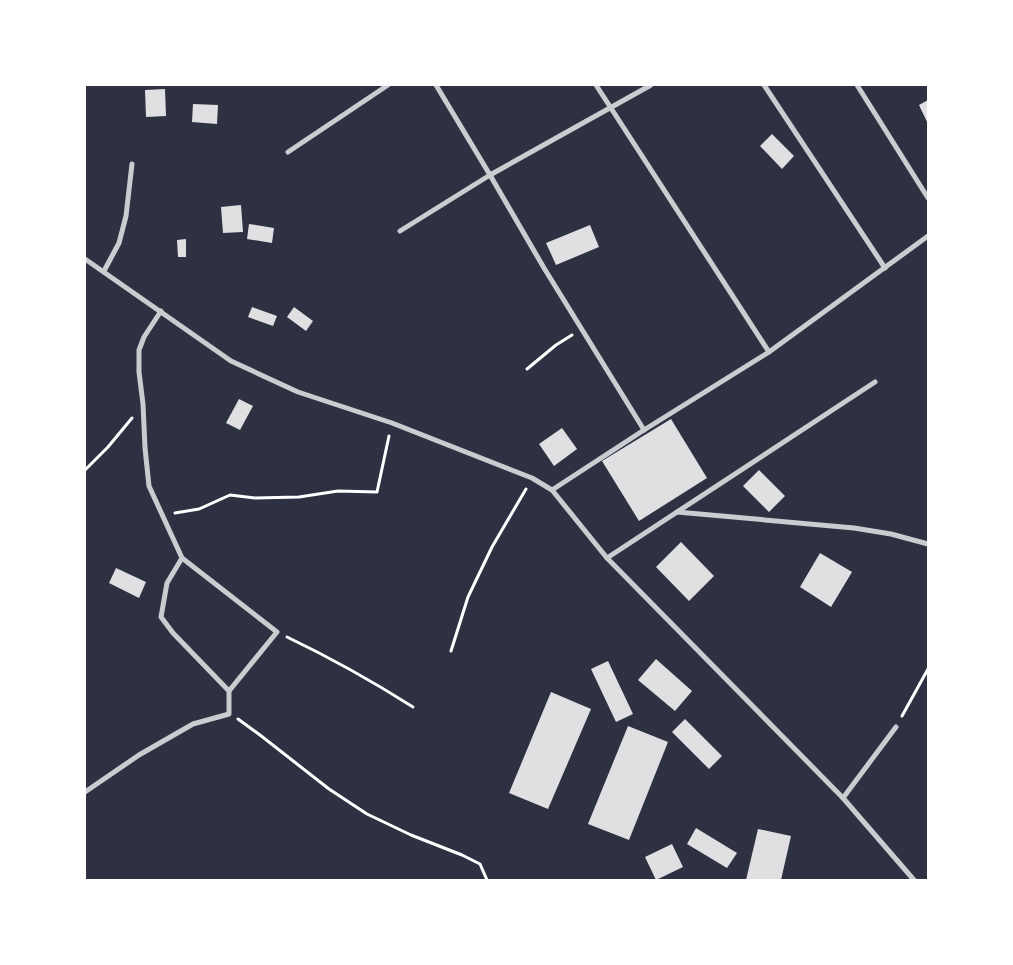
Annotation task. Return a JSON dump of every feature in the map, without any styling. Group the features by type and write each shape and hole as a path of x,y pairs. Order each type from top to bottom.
{"street":[{"path":"288,152 388,85"},
{"path":"436,85 544,268 644,430"},
{"path":"596,85 769,352"},
{"path":"400,231 490,175 651,85"},
{"path":"764,85 885,268"},
{"path":"857,85 928,198"},
{"path":"104,271 120,243 126,216 132,164"},
{"path":"552,490 769,352 928,236"},
{"path":"85,259 231,360 298,392 392,423 532,478 552,490 607,558 843,798 914,880"},
{"path":"161,311 144,337 139,350 139,372 149,486 182,558 277,632 228,691"},
{"path":"607,558 875,382"},
{"path":"677,512 854,528 891,534 928,544"},
{"path":"85,792 139,755 193,724 229,714 228,691 173,633 161,617 167,582 182,558"},
{"path":"843,798 896,727"}],"path":[{"path":"527,369 556,345 582,329"},
{"path":"85,470 108,447 143,404"},
{"path":"162,516 199,509 230,495 255,498 299,497 338,491 377,492 392,423"},
{"path":"451,651 468,597 492,547 532,478"},
{"path":"277,632 341,663 413,706"},
{"path":"896,727 928,669"},
{"path":"229,714 260,734 329,790 367,814 480,864 487,880"}],"building":[{"path":"165,89 166,116 146,117 145,90"},
{"path":"928,100 928,124 919,105"},
{"path":"193,104 218,105 217,124 192,122"},
{"path":"772,134 794,156 782,169 760,146"},
{"path":"241,205 243,232 223,233 221,207"},
{"path":"249,224 274,228 272,243 247,239"},
{"path":"590,225 599,247 556,265 546,243"},
{"path":"186,239 186,257 178,257 177,240"},
{"path":"252,307 277,316 273,326 248,317"},
{"path":"294,307 313,321 306,331 287,317"},
{"path":"239,399 253,406 240,430 226,423"},
{"path":"671,419 707,478 639,521 602,461"},
{"path":"562,428 577,449 554,466 539,444"},
{"path":"759,470 785,496 769,512 743,486"},
{"path":"681,542 714,576 689,601 656,567"},
{"path":"820,553 852,572 831,607 800,587"},
{"path":"116,568 146,582 139,598 109,583"},
{"path":"656,659 692,691 675,711 638,680"},
{"path":"608,661 633,714 616,722 591,669"},
{"path":"551,692 591,709 548,809 509,793"},
{"path":"685,719 722,756 709,769 672,732"},
{"path":"628,726 668,742 629,840 588,824"},
{"path":"696,828 737,853 727,868 687,844"},
{"path":"758,829 791,836 781,880 746,880"},
{"path":"672,844 683,867 656,880 645,857"}]}
